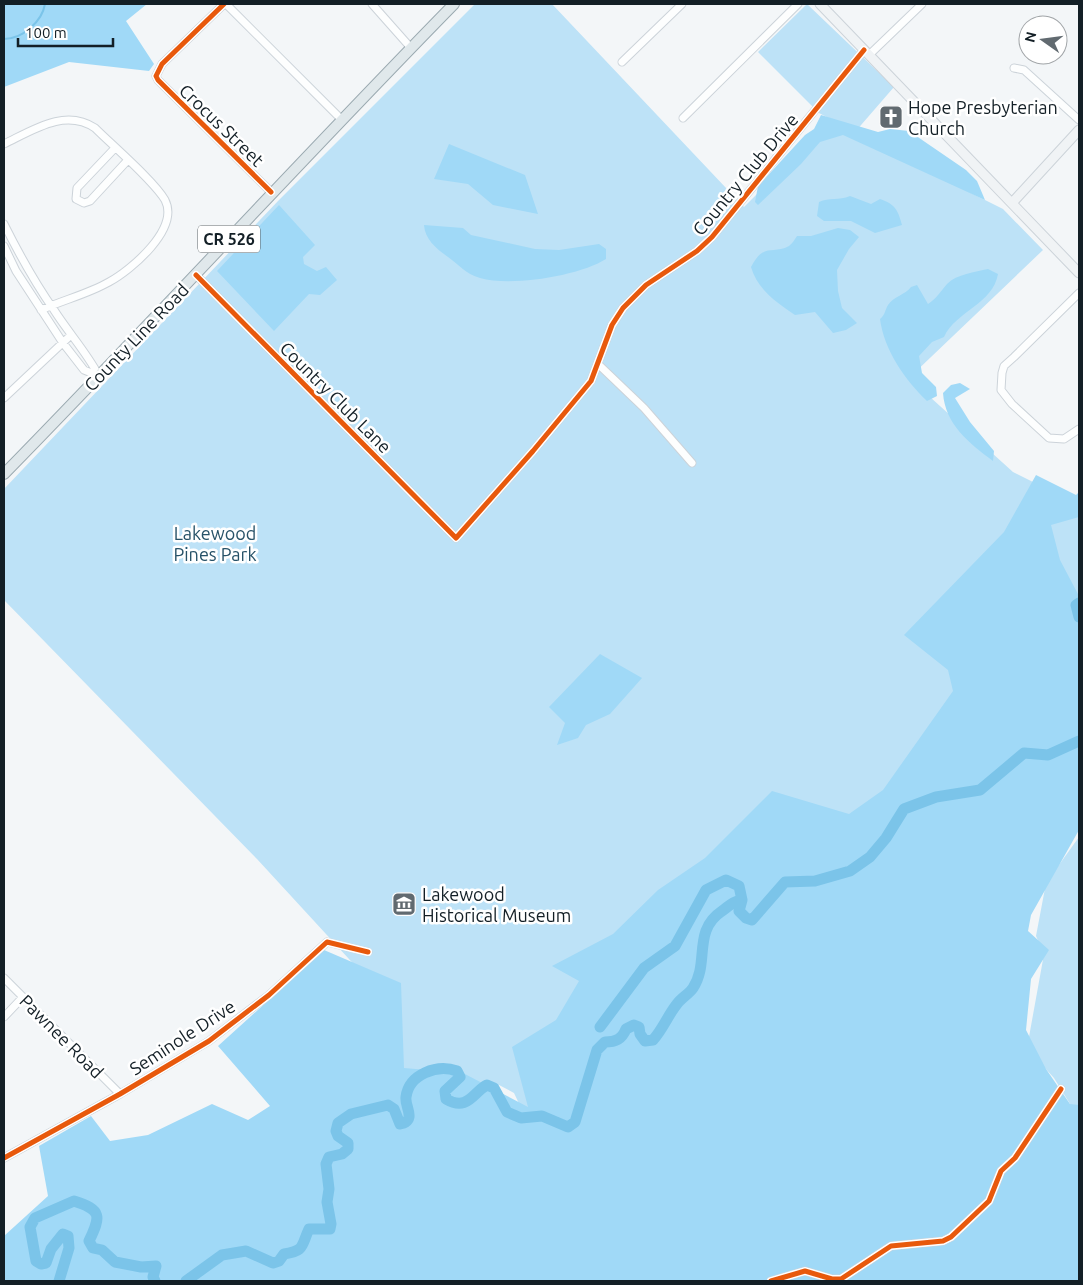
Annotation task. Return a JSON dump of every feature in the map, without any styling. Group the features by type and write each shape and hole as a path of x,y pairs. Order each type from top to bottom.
{"main road":[{"name":"County Line Road","path":"4,474 196,275 271,192 454,4"},
{"path":"820,4 1079,273"},
{"path":"1012,203 1079,130"}],"street":[{"name":"Crocus Street","path":"225,4 162,64 156,76 191,114 271,192"},
{"path":"225,4 341,119"},
{"path":"372,4 410,48"},
{"path":"622,62 682,4"},
{"path":"683,118 798,4"},
{"name":"Country Club Drive","path":"456,538 533,451 591,381 612,325 623,308 646,285 691,255 712,237 867,52 922,4"},
{"path":"1014,68 1024,70 1079,120"},
{"path":"4,144 54,122 68,119 85,122 115,148 164,199 168,218 164,228 154,243 124,273 95,289 41,310"},
{"path":"115,148 78,188 76,199 84,203 90,201 127,161"},
{"path":"4,224 29,274 50,306 92,362 99,376"},
{"path":"4,246 16,271 63,343 84,370 99,376"},
{"name":"Country Club Lane","path":"196,275 456,538"},
{"path":"1079,293 1004,366 1001,390 1012,404 1049,438 1064,439 1079,428"},
{"path":"4,396 71,335"},
{"path":"598,364 644,408 692,463"},
{"name":"Seminole Drive","path":"4,1158 120,1094 208,1041 269,995 328,942 368,952"},
{"name":"Pawnee Road","path":"4,978 120,1094"},
{"path":"4,1017 23,997"},
{"path":"771,1281 808,1271 832,1279 841,1279 891,1246 948,1240 989,1201 1002,1171 1015,1158 1061,1089"}],"green space":[{"name":"Lakewood Pines Park","path":"475,4 552,4 744,207 829,122 1003,209 1043,250 909,378 1013,472 1079,505 1079,617 979,674 1024,753 602,1042 523,1112 514,1093 499,1085 481,1090 454,1083 458,1072 439,1069 415,1082 409,1093 383,996 257,859 4,600 4,489 278,201"},
{"path":"807,4 894,87 855,132 819,113 758,52"},
{"path":"1079,837 1079,1107 1072,1107 1054,1078 1027,1048 1044,954 1036,936 1046,883"}],"shaded area":[{"path":"4,4 147,4 126,21 154,64 149,71 69,62 4,87"},
{"path":"821,115 878,132 890,129 909,131 966,170 977,181 985,200 843,135 820,142 801,164 758,205 755,202 758,186 805,135 814,129"},
{"path":"449,144 525,175 538,214 493,205 468,184 434,179"},
{"path":"850,196 871,204 880,199 889,203 899,215 902,225 875,233 851,221 824,221 817,216 819,202"},
{"path":"279,205 315,245 303,257 304,264 317,271 326,267 337,280 320,295 309,294 274,331 217,271"},
{"path":"424,225 463,228 471,235 535,249 559,250 599,244 606,249 606,259 579,270 544,278 509,281 480,278 467,272 436,247 429,240"},
{"path":"838,228 850,230 859,237 849,249 837,270 838,291 842,308 857,323 846,330 833,333 815,312 795,315 774,300 758,282 751,267 760,254 789,246 797,236 811,236"},
{"path":"988,269 998,274 995,284 989,293 957,320 944,337 932,342 919,356 922,373 936,387 937,396 927,401 911,384 897,364 886,342 880,319 890,302 911,287 917,285 928,304 947,284 956,278"},
{"path":"960,383 970,389 955,398 970,422 994,451 993,461 967,440 948,414 943,393 951,385"},
{"path":"1036,475 1076,495 1079,492 1079,517 1051,525 1060,560 1079,596 1079,830 1031,915 1028,931 1049,950 1031,979 1026,1030 1046,1069 1070,1104 1079,1105 1079,1281 4,1281 4,1236 48,1196 39,1146 91,1116 110,1141 148,1135 212,1104 248,1120 270,1106 218,1046 324,950 401,983 404,1068 463,1073 528,1107 512,1047 556,1020 579,981 552,966 613,934 658,890 705,858 772,791 849,814 883,790 953,691 948,670 904,635 1004,532"},
{"path":"600,654 642,678 610,714 586,725 578,738 557,745 565,723 549,707"}],"waterway":[{"path":"4,39 18,36 30,28 40,17 45,4"},
{"path":"1079,603 1076,605 1079,617"},
{"path":"600,1027 644,968 675,946 706,890 726,880 739,886 742,900 739,911 746,918 752,920 785,882 815,881 850,871 870,857 886,838 904,809 936,797 980,790 1024,753 1048,755 1079,741"},
{"path":"186,1281 222,1255 246,1251 273,1263 279,1261 284,1254 296,1251 301,1247 309,1229 330,1229 326,1164 329,1157 342,1154 348,1149 348,1143 338,1136 336,1131 338,1123 351,1114 388,1105 394,1109 400,1124 406,1122 409,1117 406,1100 408,1089 412,1082 425,1073 441,1069 457,1071 460,1077 445,1091 446,1099 460,1103 465,1102 487,1085 494,1088 507,1112 521,1118 542,1116 568,1127 575,1122 597,1050 605,1042 618,1039 626,1029 634,1025 639,1027 640,1034 645,1041 653,1040 677,1004 693,988 698,978 707,928 722,911 742,900"},
{"path":"59,1281 69,1248 68,1236 63,1234 51,1249 46,1263 41,1264 36,1261 30,1227 35,1218 74,1201 90,1208 96,1215 96,1225 89,1241 93,1248 102,1250 115,1262 141,1267 156,1266 153,1277 155,1281"}],"cycle path":[{"path":"224,4 162,64 156,76 271,192"},
{"path":"196,275 456,538 533,451 591,381 612,325 623,308 646,285 697,251 712,237 864,50"},
{"path":"4,1158 120,1094 209,1041 269,995 327,942 368,952"},
{"path":"771,1281 805,1271 832,1279 841,1279 891,1246 943,1241 951,1237 989,1201 1001,1171 1015,1158 1061,1089"}],"place":[{"name":"Hope Presbyterian Church","path":"891,117"},
{"name":"Lakewood Historical Museum","path":"404,904"}]}
